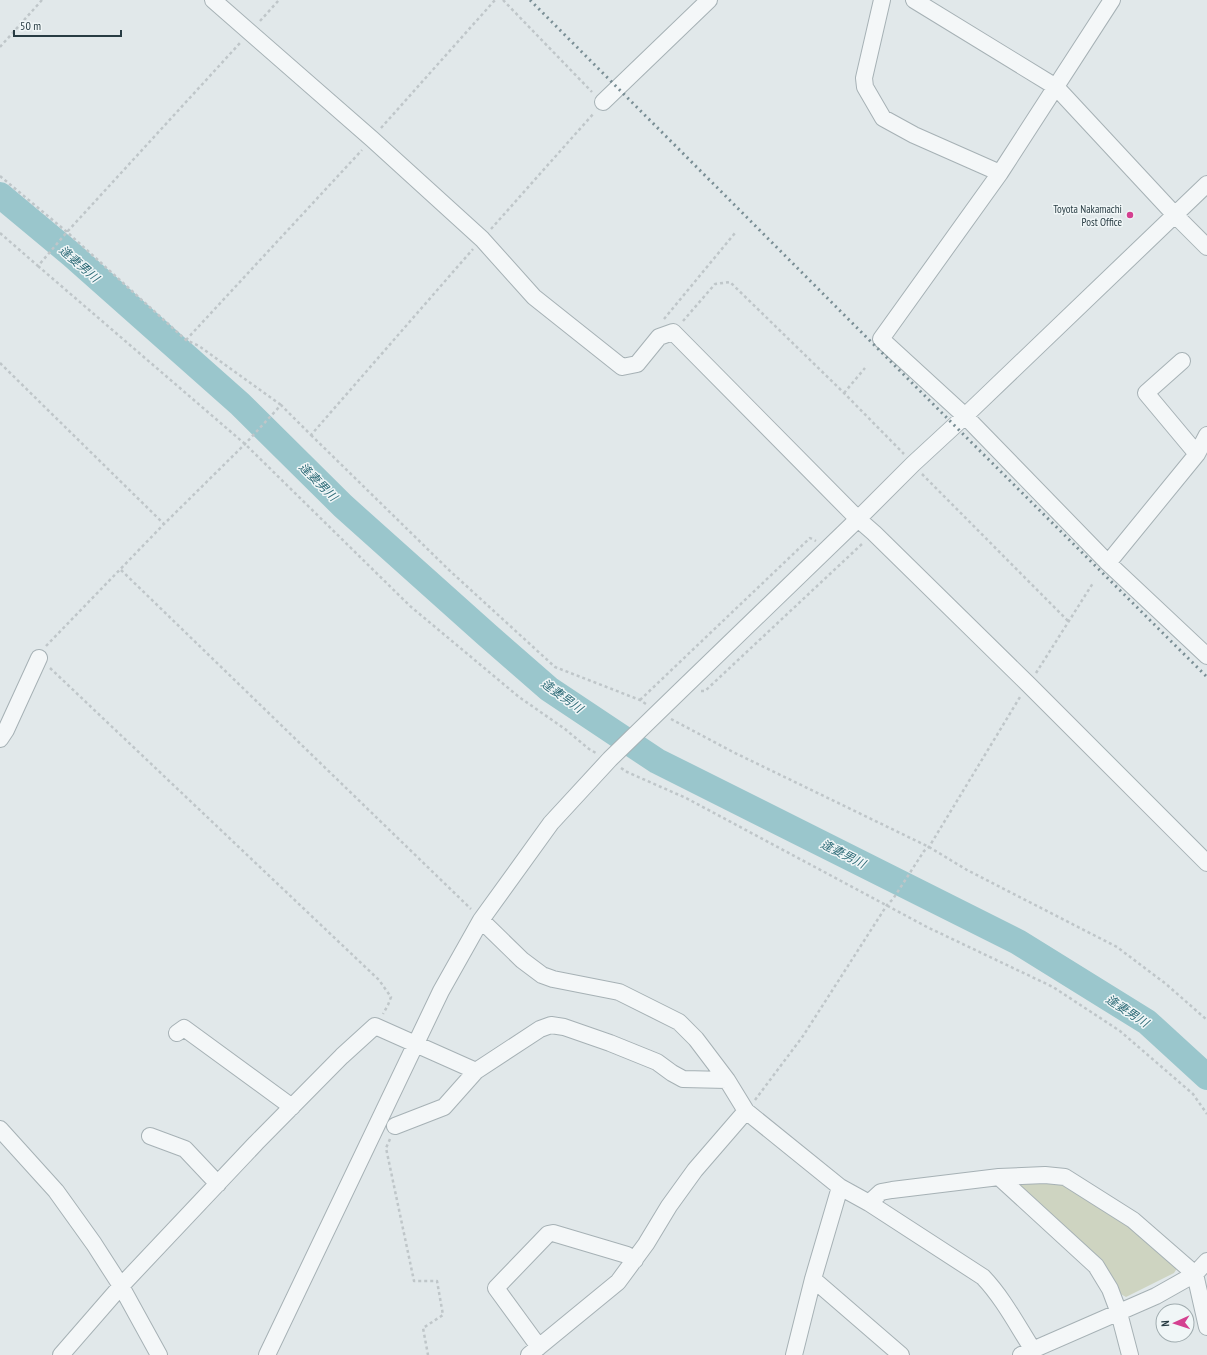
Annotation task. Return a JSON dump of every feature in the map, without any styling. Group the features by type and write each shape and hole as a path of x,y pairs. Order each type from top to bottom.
{"street":[{"path":"213,0 372,139 482,239 534,297 622,367 637,364 669,326 858,519 1028,684 1207,863"},
{"path":"603,102 709,0"},
{"path":"882,0 864,78 865,87 883,118 914,135 1000,174"},
{"path":"914,0 1056,87 1175,215 1207,247"},
{"path":"1112,0 1000,174 881,340 965,416 1108,563 1207,656"},
{"path":"267,1355 441,991 482,920 551,823 610,760 678,692 858,519 912,464 965,416 1207,184"},
{"path":"1182,361 1146,393 1197,454"},
{"path":"1108,563 1197,454 1207,435"},
{"path":"0,739 39,658"},
{"path":"482,920 522,960 542,975 619,992 679,1022 696,1039 727,1080 746,1111 840,1187 869,1203 983,1277 1007,1307 1029,1353 1156,1296 1196,1274 1207,1261"},
{"path":"395,1126 444,1107 476,1071 540,1028 551,1025 564,1027 610,1043 657,1062 672,1074 683,1079 727,1080"},
{"path":"61,1355 121,1286 218,1184 342,1056 375,1026 476,1071"},
{"path":"177,1033 184,1028 292,1107"},
{"path":"635,1260 627,1255 553,1233 548,1234 496,1288 534,1351 618,1282 635,1260 646,1244 669,1206 695,1170 746,1111"},
{"path":"0,1129 56,1191 94,1244 121,1286 159,1355"},
{"path":"150,1136 186,1149 218,1184"},
{"path":"869,1203 880,1192 999,1177 1046,1175 1065,1177 1133,1220 1196,1274 1207,1327"},
{"path":"999,1177 1096,1266 1110,1289 1119,1313 1130,1355"},
{"path":"794,1355 813,1279 840,1187"},
{"path":"813,1279 901,1355"}],"path":[{"path":"0,47 42,0"},
{"path":"38,266 63,236 279,0"},
{"path":"186,340 372,139 495,0"},
{"path":"311,435 603,102 503,0"},
{"path":"0,176 67,232 186,340 199,346 281,405 449,570 555,667 640,700 654,717 733,752 929,847 968,870 1117,947 1166,984 1207,1020"},
{"path":"0,233 245,444 410,606 519,697 565,729 589,749 610,760 627,772 686,798 927,927 1053,987 1120,1031 1193,1094 1207,1114"},
{"path":"669,326 735,233"},
{"path":"669,326 715,284 730,282 844,393 912,464 1069,622"},
{"path":"0,363 164,524"},
{"path":"844,393 865,368"},
{"path":"281,405 270,415 245,444 164,524 45,648 39,658 380,980 391,997 388,1005 375,1026"},
{"path":"678,692 705,691 874,533"},
{"path":"640,700 810,538 829,547"},
{"path":"121,570 482,920"},
{"path":"746,1111 803,1036 887,906 924,851 929,847 1028,684 1093,584"},
{"path":"395,1126 386,1148 414,1281 437,1281 443,1315 423,1328 428,1355"}],"green space":[{"path":"1049,1178 1131,1221 1179,1265 1174,1273 1126,1297 1117,1292 1014,1185 1019,1180"}],"waterway":[{"name":"逢妻男川","path":"0,195 72,255 240,404 343,506 549,689 657,761 1018,942 1147,1022 1207,1077"}],"railway":[{"path":"530,0 1207,677"}],"place":[{"name":"Toyota Nakamachi Post Office","path":"1130,215"}]}
